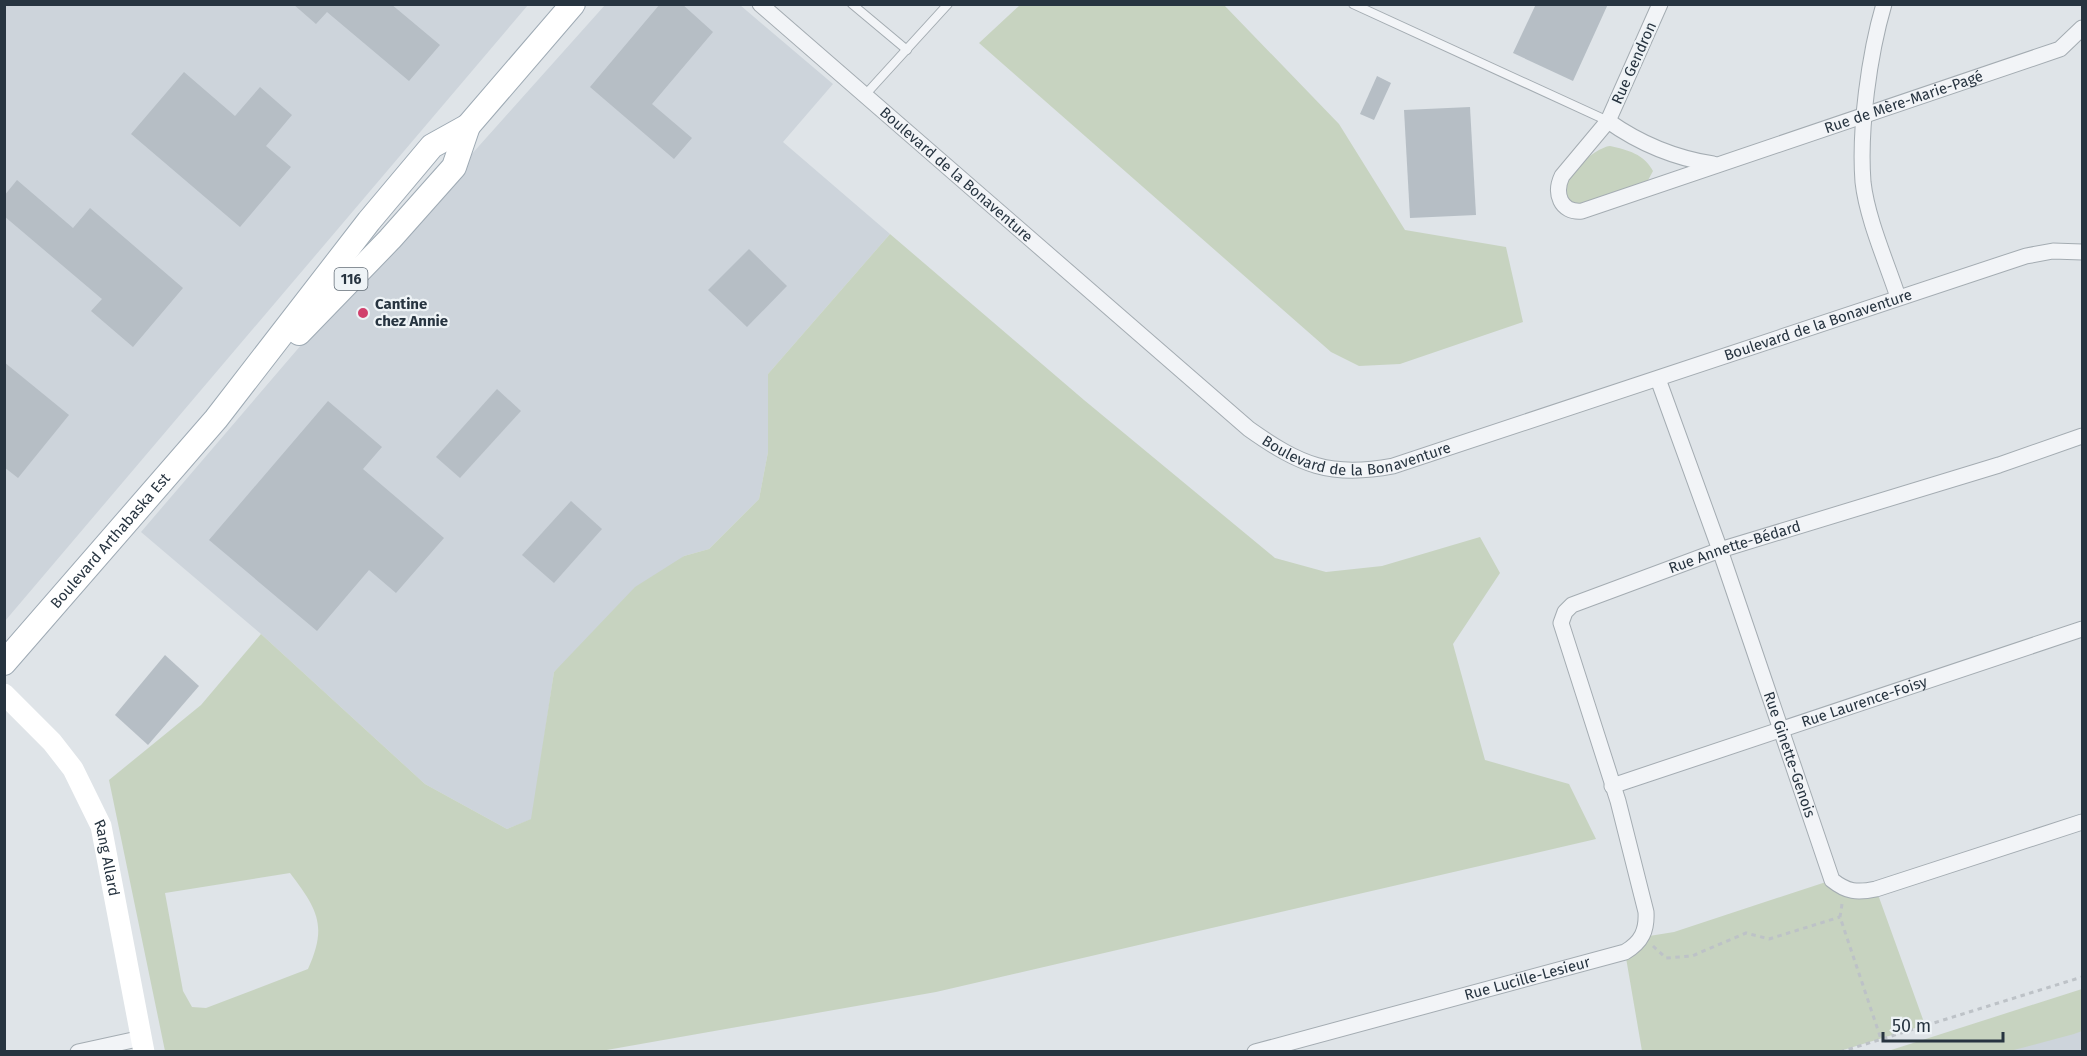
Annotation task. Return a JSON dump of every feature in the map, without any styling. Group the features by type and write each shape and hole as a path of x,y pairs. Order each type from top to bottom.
{"main road":[{"name":"Boulevard Arthabaska Est","path":"4,663 216,419 390,239 453,167 468,126 573,4"}],"street":[{"name":"Boulevard de la Bonaventure","path":"760,4 1249,429 1278,450 1307,463 1360,472 1393,466 2026,256 2053,251 2082,252"},
{"name":"Rue Gendron","path":"1608,121 1660,4"},
{"path":"1884,4 1872,55 1866,114 1863,183 1898,297"},
{"name":"Rue de Mère-Marie-Pagé","path":"1608,121 1572,160 1558,186 1558,197 1564,208 1574,212 2060,49 2076,37 2082,28"},
{"path":"1608,121 1662,150 1691,160 1716,165"},
{"name":"Rue Ginette-Genois","path":"1658,379 1720,550 1832,880 1844,890"},
{"name":"Rue Annette-Bédard","path":"1612,786 1560,623 1565,612 1572,605 1720,550 1999,465 2082,436"},
{"name":"Rue Laurence-Foisy","path":"1612,786 2082,629"},
{"name":"Rang Allard","path":"4,694 52,742 73,769 100,826 143,1045"},
{"path":"1612,786 1646,912 1647,926 1642,937"},
{"path":"1844,890 1858,892 1876,889 2082,822"},
{"name":"Rue Lucille-Lesieur","path":"1255,1052 1625,952 1642,937"},
{"path":"78,1052 143,1045"}],"lane":[{"path":"852,4 907,50"},
{"path":"865,95 948,4"},
{"path":"1353,4 1608,121"}],"path":[{"path":"1844,890 1840,917 1881,1039"},
{"path":"1642,937 1666,958 1677,958 1692,956 1746,933 1769,939 1840,917"},
{"path":"1840,1052 2082,977"}],"shaded area":[{"path":"5,5 528,5 5,621"},
{"path":"605,5 740,5 833,84 783,142 890,234 768,374 768,452 759,499 709,549 684,556 554,672 532,819 507,829 425,784 261,634 141,532 302,344"},
{"path":"2082,1006 2082,1051 1941,1051"}],"green space":[{"path":"1020,5 1224,5 1339,124 1405,230 1506,247 1523,322 1400,364 1359,366 1331,352 979,43"},
{"path":"1610,146 1629,151 1645,160 1653,171 1646,184 1610,199 1589,205 1574,205 1566,199 1564,191 1573,172 1592,155"},
{"path":"890,234 1084,400 1275,558 1326,572 1382,566 1480,537 1500,573 1453,644 1485,760 1569,784 1596,839 936,992 601,1051 165,1051 109,780 201,705 261,634 425,784 507,829 531,819 554,672 635,587 684,556 709,549 759,499 768,452 768,374","holes":["290,873 307,897 317,918 317,940 308,969 206,1008 192,1007 183,991 165,893"]},
{"path":"1832,880 1876,889 1925,1025 1840,1051 1642,1051 1625,952 1643,937 1674,932"},
{"path":"2082,989 2082,1031 2074,1034 2010,1051 1888,1051"}],"building":[{"path":"293,4 391,4 440,45 409,81 327,12 316,24"},
{"path":"660,4 682,4 713,32 652,104 692,138 674,159 590,87"},
{"path":"1536,4 1608,4 1573,81 1513,53"},
{"path":"184,72 235,116 260,87 292,115 266,146 291,167 240,227 131,134"},
{"path":"1377,76 1391,83 1374,120 1360,114"},
{"path":"1470,107 1476,215 1410,218 1404,110"},
{"path":"17,180 73,228 90,208 183,288 133,347 91,311 102,299 4,216 4,196"},
{"path":"749,249 787,286 747,327 708,290"},
{"path":"4,362 69,415 18,478 4,467"},
{"path":"497,389 521,411 460,478 436,457"},
{"path":"328,401 382,447 363,469 444,538 396,593 369,570 317,631 209,540"},
{"path":"571,501 602,529 554,583 522,555"},
{"path":"165,655 199,686 148,745 115,715"}],"place":[{"name":"Cantine chez Annie","path":"363,313"}]}
